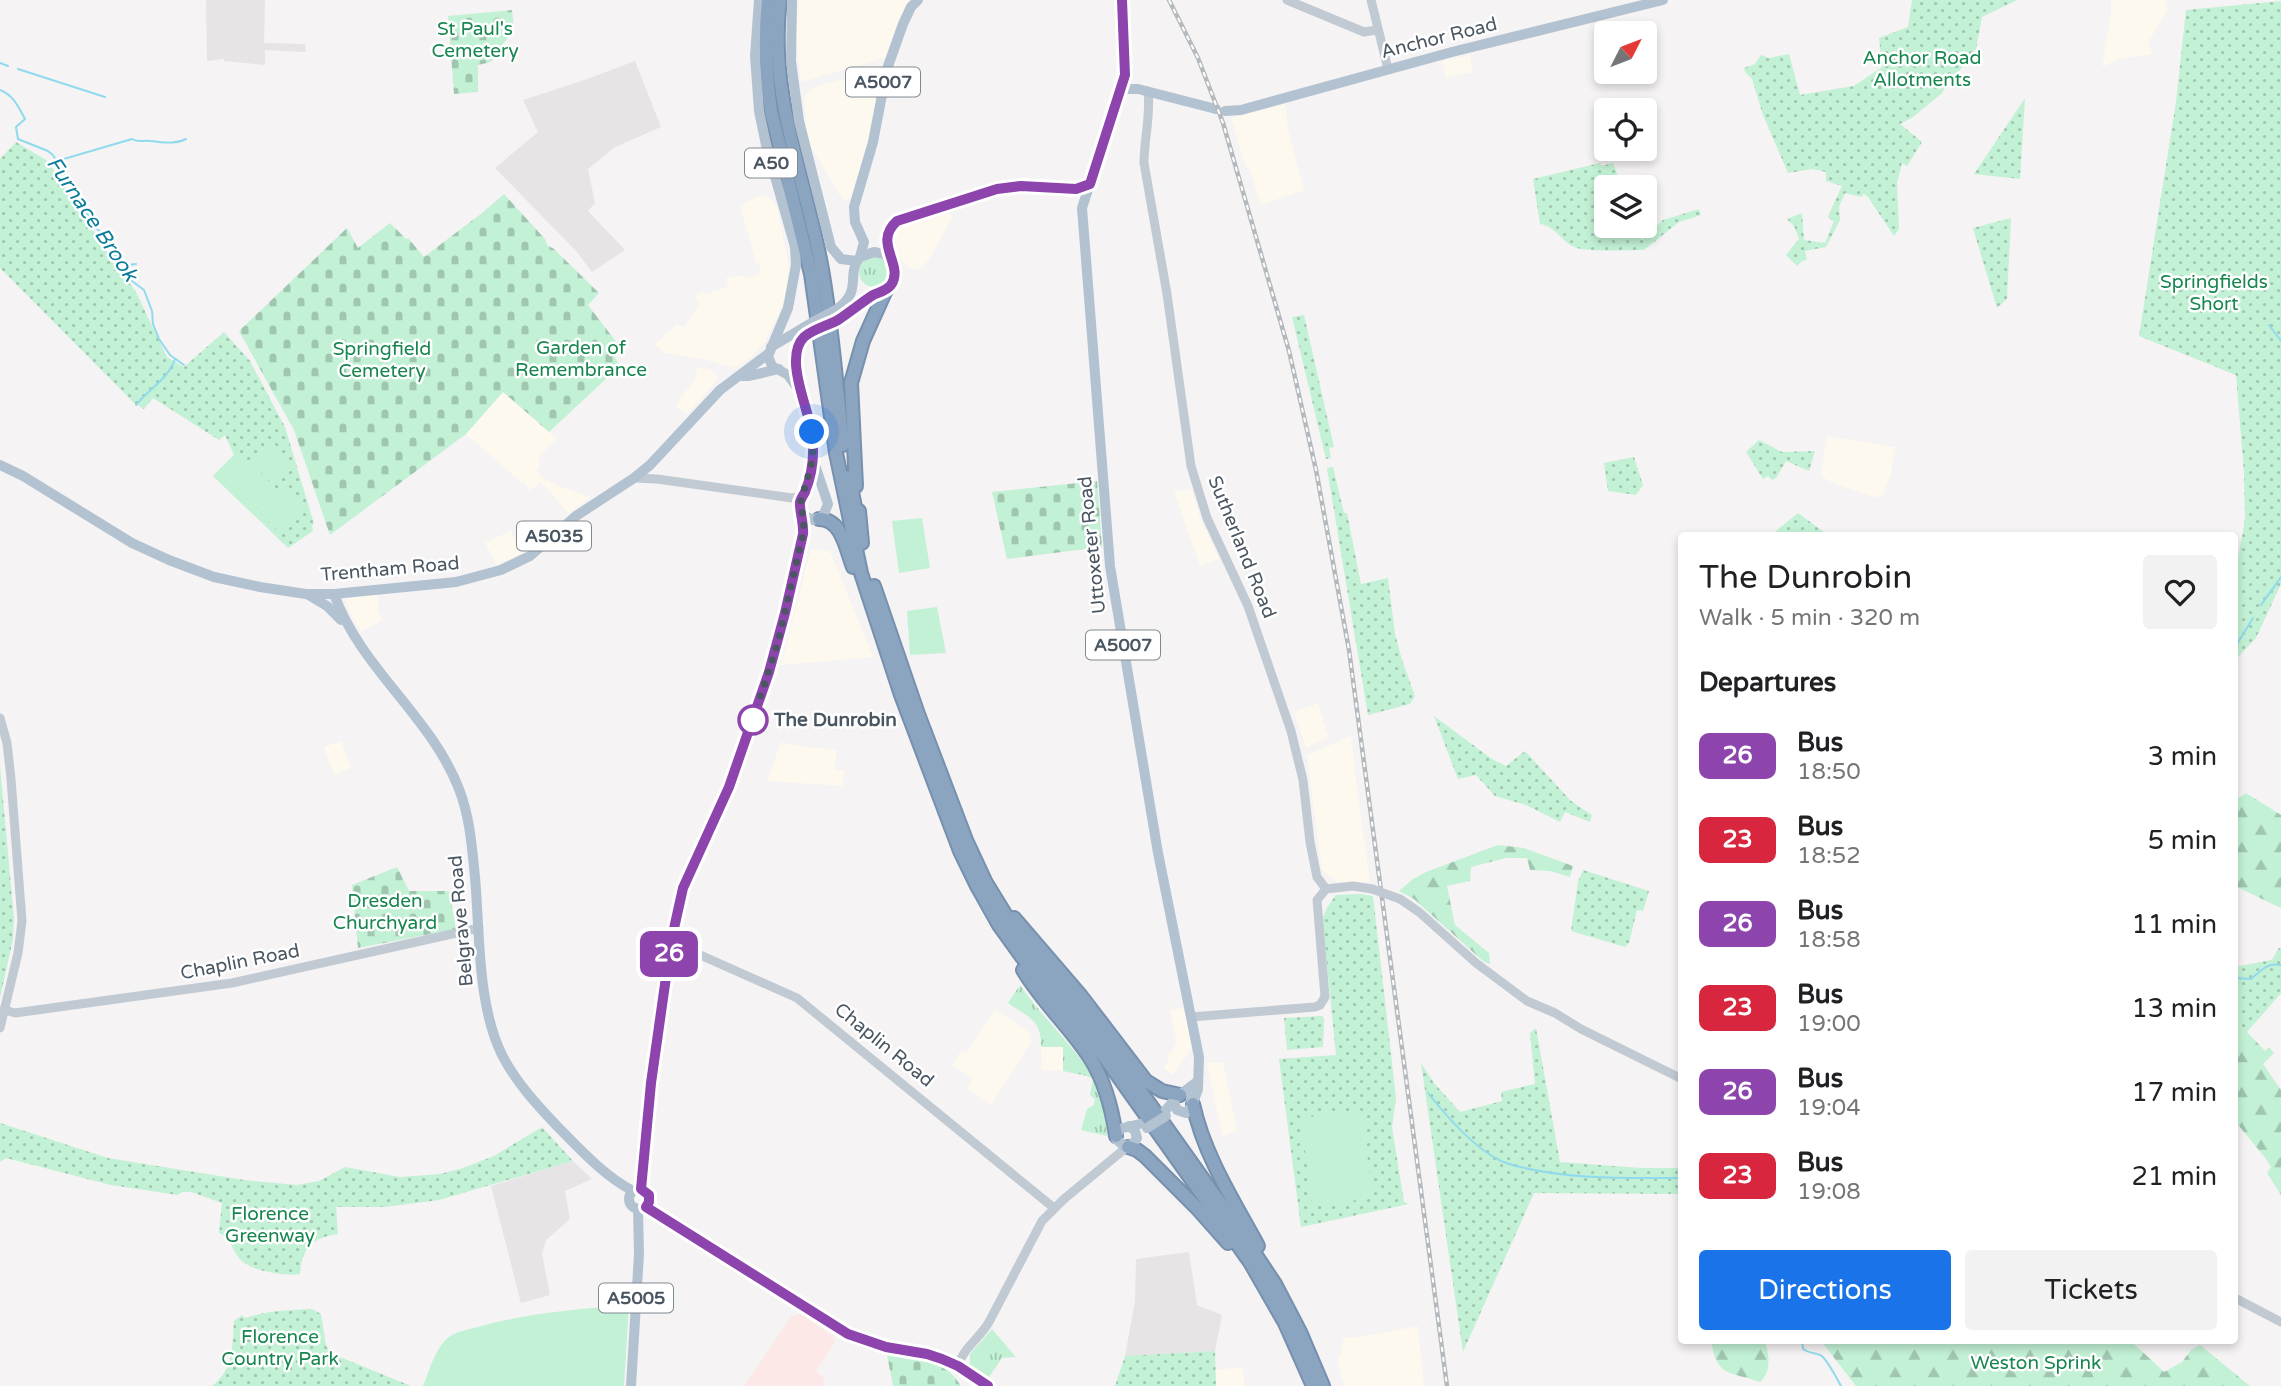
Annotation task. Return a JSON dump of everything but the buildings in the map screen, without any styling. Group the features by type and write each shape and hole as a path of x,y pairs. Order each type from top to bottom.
{"highway":[{"name":"A50","path":"768,0 766,18 771,111 813,289 836,453 847,510 880,635 951,826 976,884 999,925 1123,1081 1241,1248 1273,1301 1314,1386"},
{"name":"A50","path":"780,0 777,49 784,109 821,265 844,448 862,543 891,636 970,850 986,883 1026,948 1107,1044 1275,1284 1323,1386"},
{"path":"862,543 852,441 850,383 881,292"},
{"path":"818,519 830,520 839,530 880,635"},
{"path":"970,850 1006,909 1081,996 1146,1081 1179,1101"},
{"path":"976,884 994,923 1026,976 1097,1070 1110,1106 1116,1137"},
{"path":"1192,1103 1200,1132 1217,1170 1284,1293 1302,1337"},
{"path":"1130,1145 1196,1207 1273,1301"}],"main road":[{"name":"A50","path":"759,0 755,56 759,111 795,247 796,265 788,309 769,351"},
{"name":"A50","path":"792,0 791,61 803,146 831,247 841,259 859,259"},
{"name":"A5007","path":"1082,208 1125,75 1122,0"},
{"name":"Anchor Road","path":"1119,92 1125,89 1143,90 1221,110 1241,110 1388,69 1663,0"},
{"name":"A5007","path":"855,280 853,269 864,242 855,222 854,207 873,142 887,69 914,2"},
{"path":"1125,75 1143,90"},
{"path":"802,394 794,382 770,363 769,351 792,333 837,315 892,284 895,275 888,250 888,232 892,225 904,217 997,189 1021,186 1076,189 1090,184"},
{"path":"1056,188 1077,198 1082,208"},
{"name":"Uttoxeter Road","path":"1082,208 1110,566 1158,853 1200,1060 1192,1103"},
{"path":"859,259 870,252 878,252 890,260"},
{"path":"837,315 848,300 855,280 865,291 881,292"},
{"path":"780,369 789,367 801,341 814,326"},
{"path":"781,342 791,346 795,356 811,426 813,459 826,498 827,510 803,534"},
{"name":"A5035","path":"740,376 769,351"},
{"name":"A5035","path":"740,376 780,369"},
{"name":"Trentham Road","path":"0,465 23,476 116,534 169,560 214,577 306,594 334,594 456,582 501,570 530,556 576,516 648,467 720,390 740,376"},
{"path":"813,459 800,504 802,512 809,519 818,519"},
{"path":"804,495 814,491 826,498"},
{"name":"A5005","path":"642,1208 632,1206 629,1201 637,1190 671,942 683,888 729,787 769,672 803,534 802,512"},
{"name":"Belgrave Road","path":"306,594 327,606 348,627 433,740 460,791 470,832 489,1018 502,1054 542,1111 600,1168 637,1190"},
{"name":"Belgrave Road","path":"334,594 348,627"},
{"path":"1146,1126 1119,1129 1116,1137 1120,1145 1130,1145 1146,1126 1165,1114 1198,1081"},
{"path":"1179,1101 1189,1111 1192,1103"},
{"path":"1129,1126 1136,1132 1130,1145"},
{"name":"A5005","path":"631,1386 642,1208 649,1202 649,1195 637,1190"}],"street":[{"path":"1371,0 1388,69"},
{"path":"1291,1 1364,32 1377,30"},
{"name":"Sutherland Road","path":"1143,90 1149,108 1144,163 1167,294 1187,451 1207,518 1248,606 1291,731 1303,780 1317,877 1326,889"},
{"path":"648,467 657,479"},
{"path":"634,478 779,497 804,495"},
{"path":"779,497 802,512"},
{"path":"0,718 11,779 22,921 18,953 0,1028"},
{"path":"1191,1017 1280,1011 1321,1005 1325,997 1317,900 1326,889 1353,886 1372,889 1400,899 1419,912 1476,963 1527,1001 1678,1077"},
{"name":"Chaplin Road","path":"4,1010 15,1013 232,983 480,928"},
{"name":"Chaplin Road","path":"671,942 797,998 1054,1208"},
{"path":"1107,1163 1116,1137"},
{"path":"958,1366 966,1350 989,1322 1039,1226 1054,1208 1130,1145"},
{"path":"642,1208 848,1334 886,1347 927,1354 958,1366 988,1386"},
{"path":"2238,1300 2281,1322"}],"shaded area":[{"path":"206,0 265,0 264,43 305,44 306,52 265,50 265,65 224,59 207,61"},
{"path":"799,0 908,0 888,57 801,82 796,38"},
{"path":"2111,0 2165,0 2167,11 2148,43 2152,54 2119,59 2102,67"},
{"path":"1470,55 1473,72 1446,78 1442,61"},
{"path":"635,61 661,127 615,147 588,169 595,203 588,211 625,250 592,272 577,252 495,168 538,132 523,100"},
{"path":"875,71 882,77 866,151 851,197 846,200 842,199 812,149 807,135 804,97 809,90 819,85"},
{"path":"1285,104 1288,129 1304,190 1261,205 1249,168 1246,168 1231,118"},
{"path":"760,196 769,197 777,207 789,267 787,290 779,314 764,343 752,357 734,368 664,353 655,344 677,324 684,327 699,306 696,296 698,293 705,294 728,287 726,278 759,274 761,266 756,263 741,208"},
{"path":"949,213 953,216 929,260 919,270 908,267 898,254 895,234 898,230 908,224"},
{"path":"697,368 710,369 719,378 687,415 675,406 696,377"},
{"path":"503,392 557,439 539,457 540,465 536,470 543,478 558,486 591,497 568,513 541,482 530,491 524,482 466,434"},
{"path":"1827,436 1895,447 1891,474 1883,494 1876,498 1828,481 1822,476"},
{"path":"1191,488 1200,517 1219,559 1200,566 1174,492"},
{"path":"511,531 522,553 496,565 485,542"},
{"path":"811,549 830,551 873,657 781,665"},
{"path":"378,593 378,611 383,619 361,632 349,611 346,597"},
{"path":"1318,703 1328,737 1306,748 1294,712"},
{"path":"1351,736 1370,882 1337,882 1322,870 1307,755"},
{"path":"341,741 351,768 334,775 324,747"},
{"path":"781,742 837,750 835,770 844,770 843,786 767,781"},
{"path":"1184,1008 1193,1047 1173,1075 1163,1068 1176,1040 1170,1010"},
{"path":"995,1009 1029,1032 1031,1042 991,1105 967,1089 973,1079 952,1065 961,1051 966,1054"},
{"path":"1041,1047 1063,1047 1063,1070 1042,1071"},
{"path":"1223,1062 1237,1131 1222,1136 1207,1063"},
{"path":"573,1161 592,1179 565,1191 570,1219 546,1240 542,1254 550,1295 521,1303 491,1186"},
{"path":"1189,1252 1197,1305 1222,1315 1215,1351 1125,1356 1135,1301 1136,1259"},
{"path":"800,1313 833,1336 835,1342 816,1371 823,1377 824,1386 744,1386 791,1317"},
{"path":"1418,1326 1424,1386 1345,1386 1339,1371 1338,1356 1341,1354 1343,1340 1341,1338"},
{"path":"1243,1367 1245,1386 1216,1386 1216,1370"}],"green space":[{"name":"Anchor Road Allotments","path":"1912,0 2017,0 1982,17 1976,49 1941,94 1900,124 1922,142 1907,166 1902,163 1897,183 1899,229 1894,236 1868,197 1864,194 1861,197 1845,193 1839,207 1840,220 1826,247 1805,251 1807,260 1797,266 1786,255 1799,239 1794,226 1787,219 1802,213 1804,240 1825,243 1834,221 1828,218 1829,214 1842,186 1826,181 1826,172 1813,169 1788,173 1763,115 1752,79 1744,68 1755,64 1761,55 1769,58 1789,54 1800,95 1854,86 1882,67 1879,38 1908,27"},
{"name":"Springfields Short","path":"2281,1 2281,584 2256,638 2238,657 2238,560 2245,519 2236,375 2139,336 2176,102 2186,10"},
{"name":"St Paul's Cemetery","path":"512,10 514,28 491,62 478,65 478,92 454,94 448,16"},
{"path":"2025,98 2020,179 1974,174"},
{"path":"16,142 46,160 59,177 136,292 167,357 184,367 224,332 250,361 285,427 314,524 313,531 288,548 213,476 234,455 225,435 219,440 153,398 144,409 134,403 0,268 0,159"},
{"path":"1600,163 1602,166 1613,163 1618,175 1594,175 1594,238 1657,238 1657,226 1663,220 1699,209 1701,215 1679,222 1644,250 1577,248 1551,228 1540,224 1533,179"},
{"name":"Springfield Cemetery","path":"504,194 545,239 547,245 599,293 588,305 617,343 614,343 613,355 622,368 607,378 549,432 503,392 466,434 330,535 294,430 239,331 347,228 358,248 390,223 408,238 424,257"},
{"path":"2011,218 2007,299 1997,308 1973,228"},
{"path":"874,257 884,262 889,272 884,282 874,287 864,282 859,272 864,262"},
{"path":"1304,315 1334,447 1329,448 1331,458 1326,459 1292,317"},
{"path":"270,440 287,461 285,471 274,485 249,461"},
{"path":"1759,440 1782,452 1815,451 1809,471 1786,461 1776,478 1772,480 1768,476 1763,479 1746,452"},
{"path":"236,453 275,490 252,513 213,476"},
{"path":"1634,457 1643,485 1636,495 1608,491 1604,463"},
{"path":"1333,467 1344,513 1347,513 1361,584 1388,578 1395,634 1415,696 1410,704 1368,715 1327,468"},
{"path":"1097,481 1102,547 1007,559 992,492"},
{"path":"280,486 304,509 280,533 256,510"},
{"path":"1798,513 1824,532 1775,532"},
{"path":"922,518 930,568 899,573 892,521"},
{"path":"937,607 946,653 910,655 907,611"},
{"path":"1434,716 1492,759 1506,766 1525,751 1571,801 1592,815 1590,822 1565,812 1560,822 1526,805 1495,796 1476,775 1458,779"},
{"path":"0,766 14,919 13,939 0,998"},
{"path":"2246,793 2281,815 2281,908 2238,887 2238,798"},
{"path":"1498,845 1524,848 1573,866 1570,877 1550,871 1530,870 1527,858 1506,858 1471,867 1470,881 1447,886 1455,925 1489,953 1490,964 1483,961 1414,899 1399,891 1426,872"},
{"name":"Dresden Churchyard","path":"397,867 409,891 449,891 456,929 358,948 352,885"},
{"path":"1583,870 1649,891 1643,911 1637,910 1629,943 1625,947 1571,931 1578,882"},
{"path":"1336,895 1373,896 1396,1098 1392,1127 1404,1202 1409,1204 1301,1227 1279,1059 1336,1055 1322,924"},
{"path":"2281,948 2281,993 2247,1032 2265,1051 2269,1047 2274,1053 2263,1064 2281,1090 2281,1195 2267,1173 2271,1167 2238,1125 2238,966 2272,960"},
{"path":"2281,948 2281,993 2238,1041 2238,966 2272,960"},
{"path":"1020,985 1094,1078 1102,1099 1107,1136 1081,1130 1087,1109 1094,1105 1095,1099 1090,1095 1093,1079 1063,1071 1063,1047 1041,1047 1036,1025 1008,1003"},
{"path":"1322,1016 1323,1047 1287,1050 1284,1018"},
{"path":"1536,1028 1560,1162 1678,1168 1678,1194 1534,1193 1463,1352 1421,1063 1434,1083 1460,1112 1502,1101 1501,1092 1535,1084 1530,1033"},
{"path":"1361,1110 1373,1198 1312,1206 1301,1118"},
{"name":"Florence Greenway","path":"0,1123 108,1158 244,1180 297,1185 319,1181 345,1167 400,1177 440,1174 494,1156 542,1127 573,1161 439,1200 385,1207 336,1207 338,1234 321,1238 310,1246 303,1257 300,1274 286,1274 268,1272 240,1259 229,1241 219,1233 222,1203 191,1192 178,1195 111,1185 6,1158 0,1162"},
{"path":"629,1305 624,1386 423,1386 446,1339 465,1330 534,1315"},
{"name":"Florence Country Park","path":"312,1309 321,1314 330,1353 411,1386 212,1386 228,1365 234,1321 242,1315 245,1318 270,1312"},
{"path":"992,1329 1016,1357 1002,1358 987,1380 970,1368 970,1354"},
{"path":"1712,1344 1766,1344 1768,1363 1764,1378 1760,1382 1726,1371 1714,1353"},
{"name":"Weston Sprink","path":"1823,1344 2134,1344 2164,1372 2182,1362 2192,1349 2200,1345 2250,1386 1856,1386"},
{"path":"1215,1351 1216,1386 1115,1386 1125,1356"},
{"path":"889,1353 920,1358 939,1365 955,1377 961,1386 893,1386 887,1355"}],"waterway":[{"path":"0,63 8,66"},
{"path":"18,69 105,97"},
{"name":"Furnace Brook","path":"0,90 12,98 25,119 16,127 18,139 53,155 92,226 106,235 112,253 127,266 132,281 144,290 159,339 170,355 184,365"},
{"path":"57,161 132,139 169,143 186,139"},
{"path":"128,265 136,264"},
{"path":"2269,325 2281,341"},
{"path":"136,405 163,378 175,359"},
{"path":"2261,605 2281,577"},
{"path":"2238,642 2253,618"},
{"path":"2238,978 2251,979 2268,966 2281,965"},
{"path":"1428,1093 1475,1144 1509,1164 1573,1175 1678,1178"},
{"path":"1802,1344 1803,1349 1822,1357 1841,1386"}],"railway":[{"path":"1169,0 1198,58 1223,123 1289,351 1316,470 1349,650 1447,1386"}],"bus line":[{"name":"26","path":"988,1386 942,1359 886,1347 848,1334 646,1207 650,1199 646,1191 641,1189 642,1162 671,942 683,888 729,787 769,672 803,534 804,520 800,504 814,452 811,426 795,357 798,346 807,335 838,320 876,293 889,288 895,272 888,250 888,232 892,225 904,217 997,189 1021,186 1076,189 1090,184 1125,75 1122,0"}],"place":[{"name":"The Dunrobin","path":"753,720"}],"route":[{"path":"753,720 778,642 803,534 804,520 800,504 813,459 812,432"}],"park label":[{"name":"Garden of Remembrance","path":"581,359"}]}
